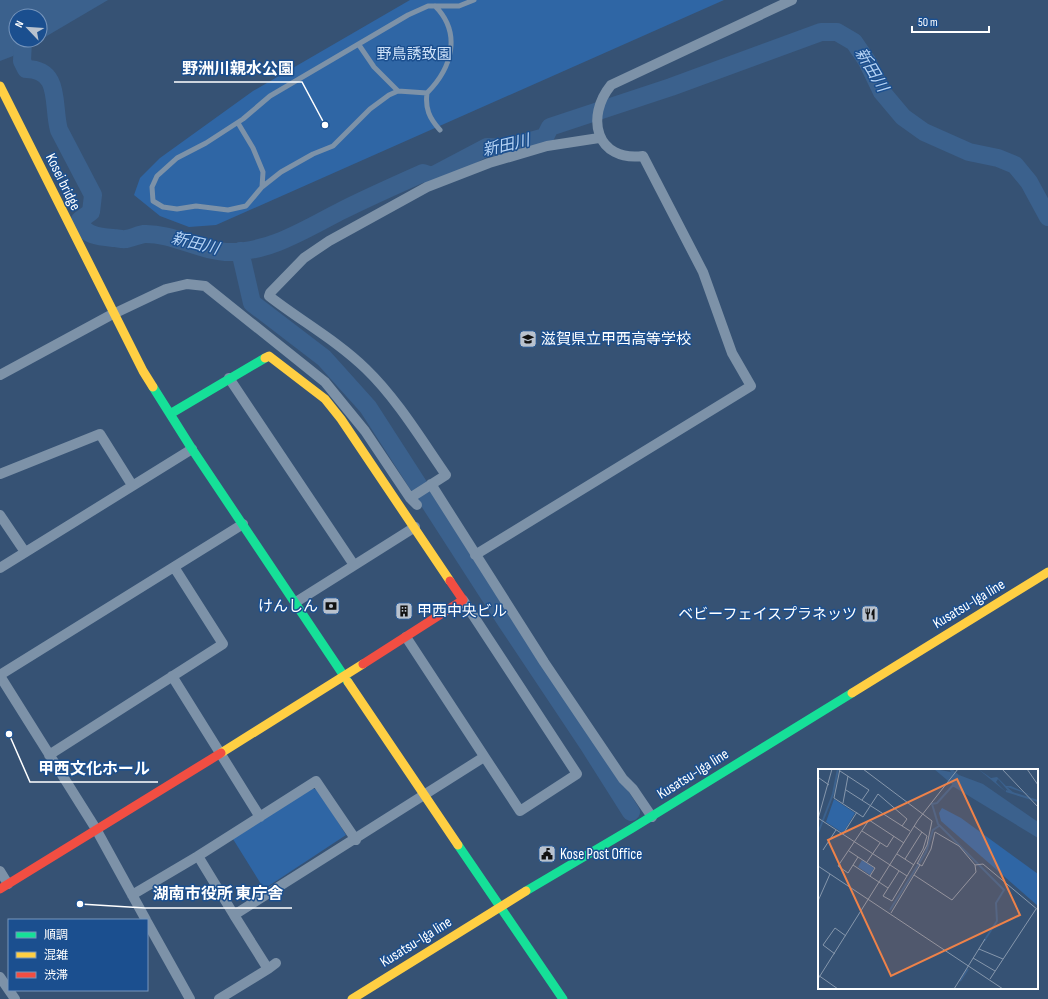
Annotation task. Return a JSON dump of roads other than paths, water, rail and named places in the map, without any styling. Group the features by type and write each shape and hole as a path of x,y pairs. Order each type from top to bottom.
{"street":[{"path":"475,555 751,386 732,352 703,272 643,156 629,158 614,152 599,138 597,117 602,96 612,85 792,0"},
{"name":"Kosei bridge","path":"0,86 113,315 143,371 192,449 296,602 498,907 520,935 564,999"},
{"path":"0,374 166,289 187,284 206,286 324,382 366,431 414,499 430,486 446,476 396,403 357,361 315,327 287,310 269,296 270,293 304,258 328,241 427,187 489,163 547,146 599,138"},
{"path":"170,414 229,378 269,356 325,399 345,425 414,527 577,774 520,811 406,637"},
{"path":"229,378 354,565"},
{"path":"0,474 100,434 132,485"},
{"path":"0,568 192,449"},
{"path":"430,486 544,662 623,779 633,789 650,818"},
{"path":"0,515 25,552"},
{"path":"145,919 96,829 0,676 243,524"},
{"path":"296,602 414,527"},
{"path":"49,755 223,644 174,567"},
{"name":"Kusatsu-Iga line","path":"352,999 498,907 634,828 1048,572"},
{"path":"0,871 4,886 345,676 463,600"},
{"path":"172,676 219,754 260,817"},
{"path":"234,915 356,840 484,757"},
{"path":"132,895 198,856 316,781 356,840"},
{"path":"198,856 268,969"},
{"path":"148,925 190,999"},
{"path":"219,999 276,963"},
{"path":"0,977 8,989"}],"lane":[{"path":"427,93 398,92 389,95 370,109 333,146 313,154 281,172 262,187 246,206 228,210 196,206 178,209 163,207 153,201 152,187 157,176 177,158 206,143 238,123 270,96 408,15 428,6 459,6 474,0"},
{"path":"435,6 449,24 452,38 446,65 437,83 427,93 425,105 433,123 440,130"},
{"path":"359,45 374,67 398,92"},
{"path":"238,123 253,148 263,172 262,187"}],"waterway":[{"name":"新田川","path":"23,48 22,61 26,69 37,71 45,75 50,82 55,100 59,130 93,195 91,212 80,220 84,229 93,235 98,236 124,239 144,234 155,234 219,251 245,251 260,248 288,238 353,205 423,173 432,176 487,147 506,148 545,137 550,127 671,87 821,32 837,32 854,42 867,61 882,92 903,117 924,132 969,152 998,158 1015,165 1029,182 1048,217"},
{"path":"240,251 252,303 324,358 368,407 631,812"}],"place":[{"name":"野洲川親水公園","path":"325,125"},
{"name":"滋賀県立甲西高等学校","path":"528,339"},
{"name":"けんしん","path":"331,606"},
{"name":"甲西中央ビル","path":"404,611"},
{"name":"ベビーフェイスプラネッツ","path":"870,614"},
{"name":"甲西文化ホール","path":"9,734"},
{"name":"Kose Post Office","path":"547,854"},
{"name":"湖南市役所 東庁舎","path":"80,904"}],"park label":[{"name":"野鳥誘致園","path":"414,54"}]}
